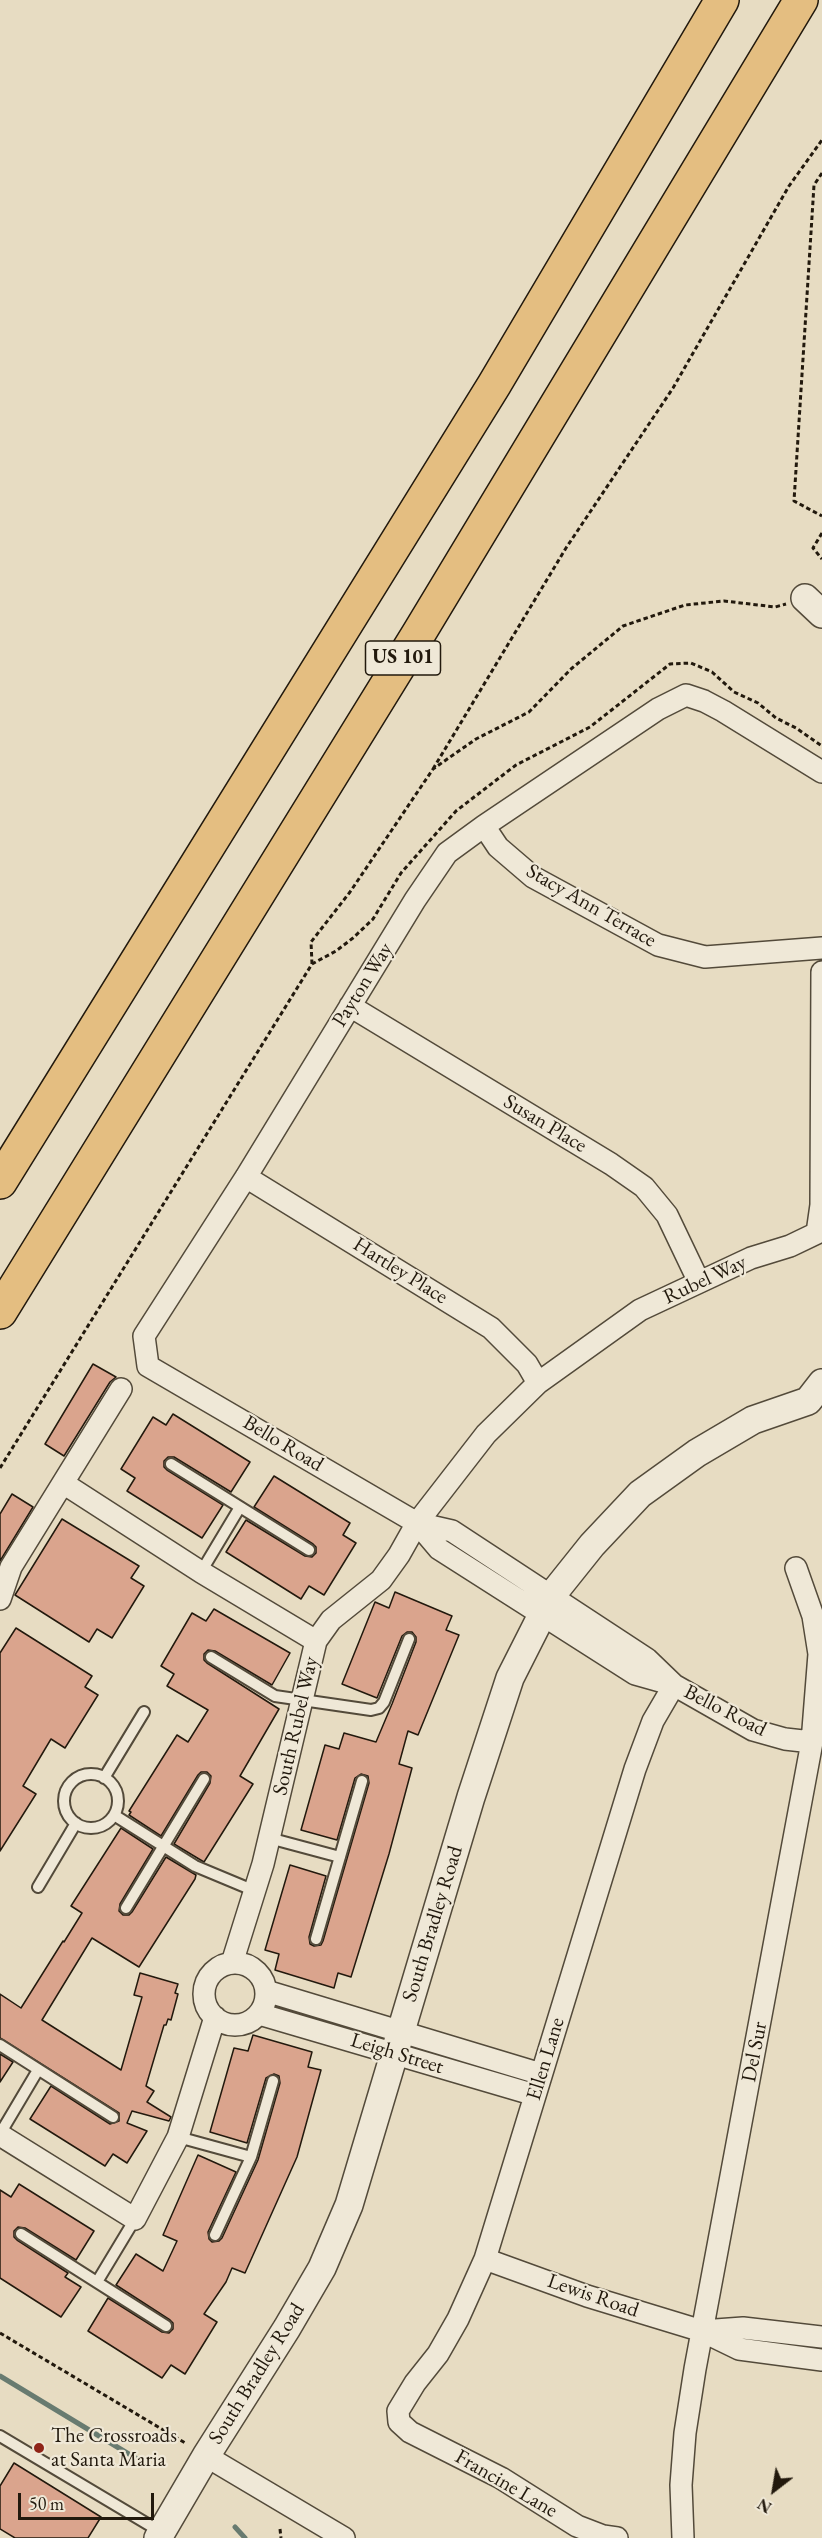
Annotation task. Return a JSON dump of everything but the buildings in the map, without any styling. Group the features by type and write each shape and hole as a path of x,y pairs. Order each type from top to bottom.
{"highway":[{"name":"US 101","path":"0,1182 494,385 722,0"},
{"name":"US 101","path":"0,1312 425,622 801,0"}],"street":[{"name":"Payton Way","path":"148,1366 144,1336 246,1177 415,900 447,853 658,709 686,695 723,711 822,772"},
{"name":"Stacy Ann Terrace","path":"484,826 498,846 533,877 658,945 705,957 822,948"},
{"name":"Rubel Way","path":"417,1523 486,1434 538,1383 640,1310 751,1258 790,1246 817,1233 821,1204 822,972"},
{"name":"Susan Place","path":"350,1006 644,1186 667,1215 699,1282"},
{"name":"Hartley Place","path":"246,1177 491,1328 527,1364 538,1383"},
{"name":"Bello Road","path":"148,1366 417,1523 452,1531 547,1605 647,1659 674,1685 753,1730 785,1739 812,1742"},
{"path":"0,1599 11,1567 121,1389"},
{"name":"South Bradley Road","path":"159,2535 322,2268 349,2205 471,1797 510,1678 547,1605 592,1545 640,1494 697,1453 753,1420 817,1397"},
{"path":"63,1484 201,1572 316,1641"},
{"name":"South Rubel Way","path":"232,1963 269,1838 316,1641 331,1620 381,1580 399,1555 417,1523"},
{"name":"Del Sur","path":"683,2538 681,2485 685,2433 812,1742 819,1654 813,1616 796,1568"},
{"name":"Ellen Lane","path":"399,2422 398,2411 415,2383 438,2354 458,2319 486,2259 635,1769 653,1721 674,1685"},
{"path":"232,1963 244,1964 255,1970 266,1991 259,2014 238,2025 226,2023 215,2017 207,2008 204,1996 205,1984 211,1974 220,1966 232,1963"},
{"name":"Leigh Street","path":"266,1991 535,2095"},
{"name":"Leigh Street","path":"259,2014 541,2074"},
{"path":"0,2134 135,2219 178,2137 215,2017"},
{"name":"Lewis Road","path":"486,2259 587,2296 702,2331 739,2349 822,2360"},
{"name":"Lewis Road","path":"702,2331 743,2328 822,2337"},
{"name":"Francine Lane","path":"399,2422 410,2432 501,2478 577,2526 603,2536 617,2538"},
{"path":"206,2456 344,2538"}],"lane":[{"path":"171,1464 309,1550"},
{"path":"201,1572 240,1507"},
{"path":"211,1658 275,1696 371,1710 379,1708 384,1702 410,1640"},
{"path":"104,1778 144,1712"},
{"path":"94,1775 104,1778 117,1794 118,1805 114,1815 108,1823 98,1827 88,1828 75,1823 65,1808 64,1798 68,1788 74,1780 84,1776 94,1775"},
{"path":"126,1908 204,1779"},
{"path":"316,1939 362,1781"},
{"path":"114,1815 195,1866 255,1891"},
{"path":"38,1887 75,1823"},
{"path":"269,1838 340,1857"},
{"path":"0,2045 113,2117"},
{"path":"0,2134 38,2070"},
{"path":"215,2235 251,2157 273,2081"},
{"path":"178,2137 251,2157"},
{"path":"97,2282 135,2219"},
{"path":"21,2234 166,2326"},
{"path":"0,2436 159,2535"}],"path":[{"path":"312,964 311,942 350,892 433,769 566,548 674,388 789,186 822,140"},
{"path":"822,173 814,185 794,501 822,516"},
{"path":"822,532 813,548 822,559"},
{"path":"433,769 476,739 529,712 571,669 623,626 685,605 724,601 775,607 813,606"},
{"path":"0,2333 206,2456"},
{"path":"280,2529 281,2538"}],"waterway":[{"path":"0,2376 137,2459"},
{"path":"235,2527 245,2538"}],"place":[{"name":"The Crossroads at Santa Maria","path":"39,2448"}]}
